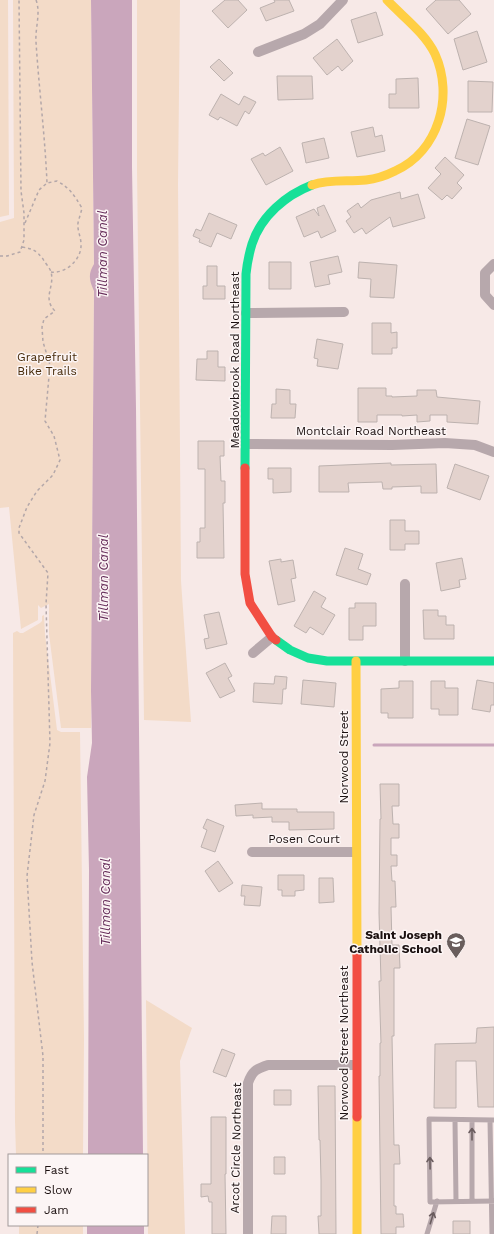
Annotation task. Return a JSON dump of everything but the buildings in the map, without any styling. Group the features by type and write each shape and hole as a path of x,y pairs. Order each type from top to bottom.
{"street":[{"path":"258,52 304,34 320,24 343,0"},
{"name":"Meadowbrook Road Northeast","path":"272,637 250,603 245,574 246,274 250,249 259,228 272,212 289,196 310,186 330,181 377,178 400,170 415,159 430,142 440,120 445,96 442,72 435,54 422,36 387,0"},
{"path":"494,264 485,273 485,295 494,305"},
{"path":"246,313 344,312"},
{"name":"Montclair Road Northeast","path":"246,444 392,445 445,443 475,445 494,452"},
{"path":"405,584 405,661"},
{"path":"253,653 272,637 290,650 308,658 327,661 494,661"},
{"name":"Norwood Street","path":"356,661 356,852"},
{"name":"Posen Court","path":"252,852 356,852"},
{"name":"Norwood Street Northeast","path":"356,852 357,1234"},
{"name":"Arcot Circle Northeast","path":"248,1234 248,1083 251,1074 258,1068 268,1065 356,1065"}],"lane":[{"path":"492,1234 493,1201 492,1120 429,1119 430,1202 493,1201"},
{"path":"455,1120 456,1201"},
{"path":"472,1120 472,1201"},
{"path":"427,1234 437,1201"}],"path":[{"path":"0,256 7,256 20,252 24,240 24,213 21,191 19,0"},
{"path":"36,0 39,6 36,40 39,88 46,152 47,183"},
{"path":"24,224 39,190 47,183 57,181 66,186 82,208 78,223 79,234 82,242 78,257 66,270 57,273 51,272"},
{"path":"22,247 34,250 46,263 51,272 49,301 56,311 44,319 42,327 43,342 50,365 45,421 54,436 60,460 53,475 37,491 27,507 19,528 19,533 48,573 46,604 50,743 45,781 34,815 27,876 32,962 43,1056 42,1154"}],"green space":[{"path":"0,0 8,0 9,215 0,217"},
{"name":"Grapefruit Bike Trails","path":"13,0 91,0 94,274 91,728 61,728 49,634 49,604 41,608 38,605 38,620 21,629 9,507 0,508 0,222 14,218"},
{"path":"137,0 180,0 178,184 181,581 191,722 144,720 137,169"},
{"path":"44,615 57,730 61,732 80,732 84,1039 83,1154 16,1154 13,633 17,631 23,633 40,623 42,621 42,616"},
{"path":"146,1000 192,1028 180,1061 185,1234 148,1234"},
{"path":"19,1226 83,1226 83,1234 19,1234"}],"water":[{"name":"Tillman Canal","path":"91,0 132,0 132,167 136,408 143,1154 88,1154 89,870 87,777 92,743 91,691 94,291 90,277 94,264"},
{"path":"87,1226 144,1226 144,1234 87,1234"}],"waterway":[{"path":"374,745 494,745"}],"traffic: fast":[{"path":"245,468 246,274 249,255 256,234 268,216 293,194 312,185"},
{"path":"276,640 290,650 308,658 327,661 494,661"}],"traffic: slow":[{"path":"312,185 332,181 359,181 381,177 395,171 410,162 422,150 432,136 439,121 443,87 441,70 435,54 431,46 420,32 387,0"},
{"path":"356,661 357,955"},
{"path":"357,1117 357,1234"}],"traffic: jam":[{"path":"245,468 245,574 250,603 272,637 276,640"},
{"path":"357,955 357,1117"}],"place":[{"name":"Saint Joseph Catholic School","path":"456,959"}]}
